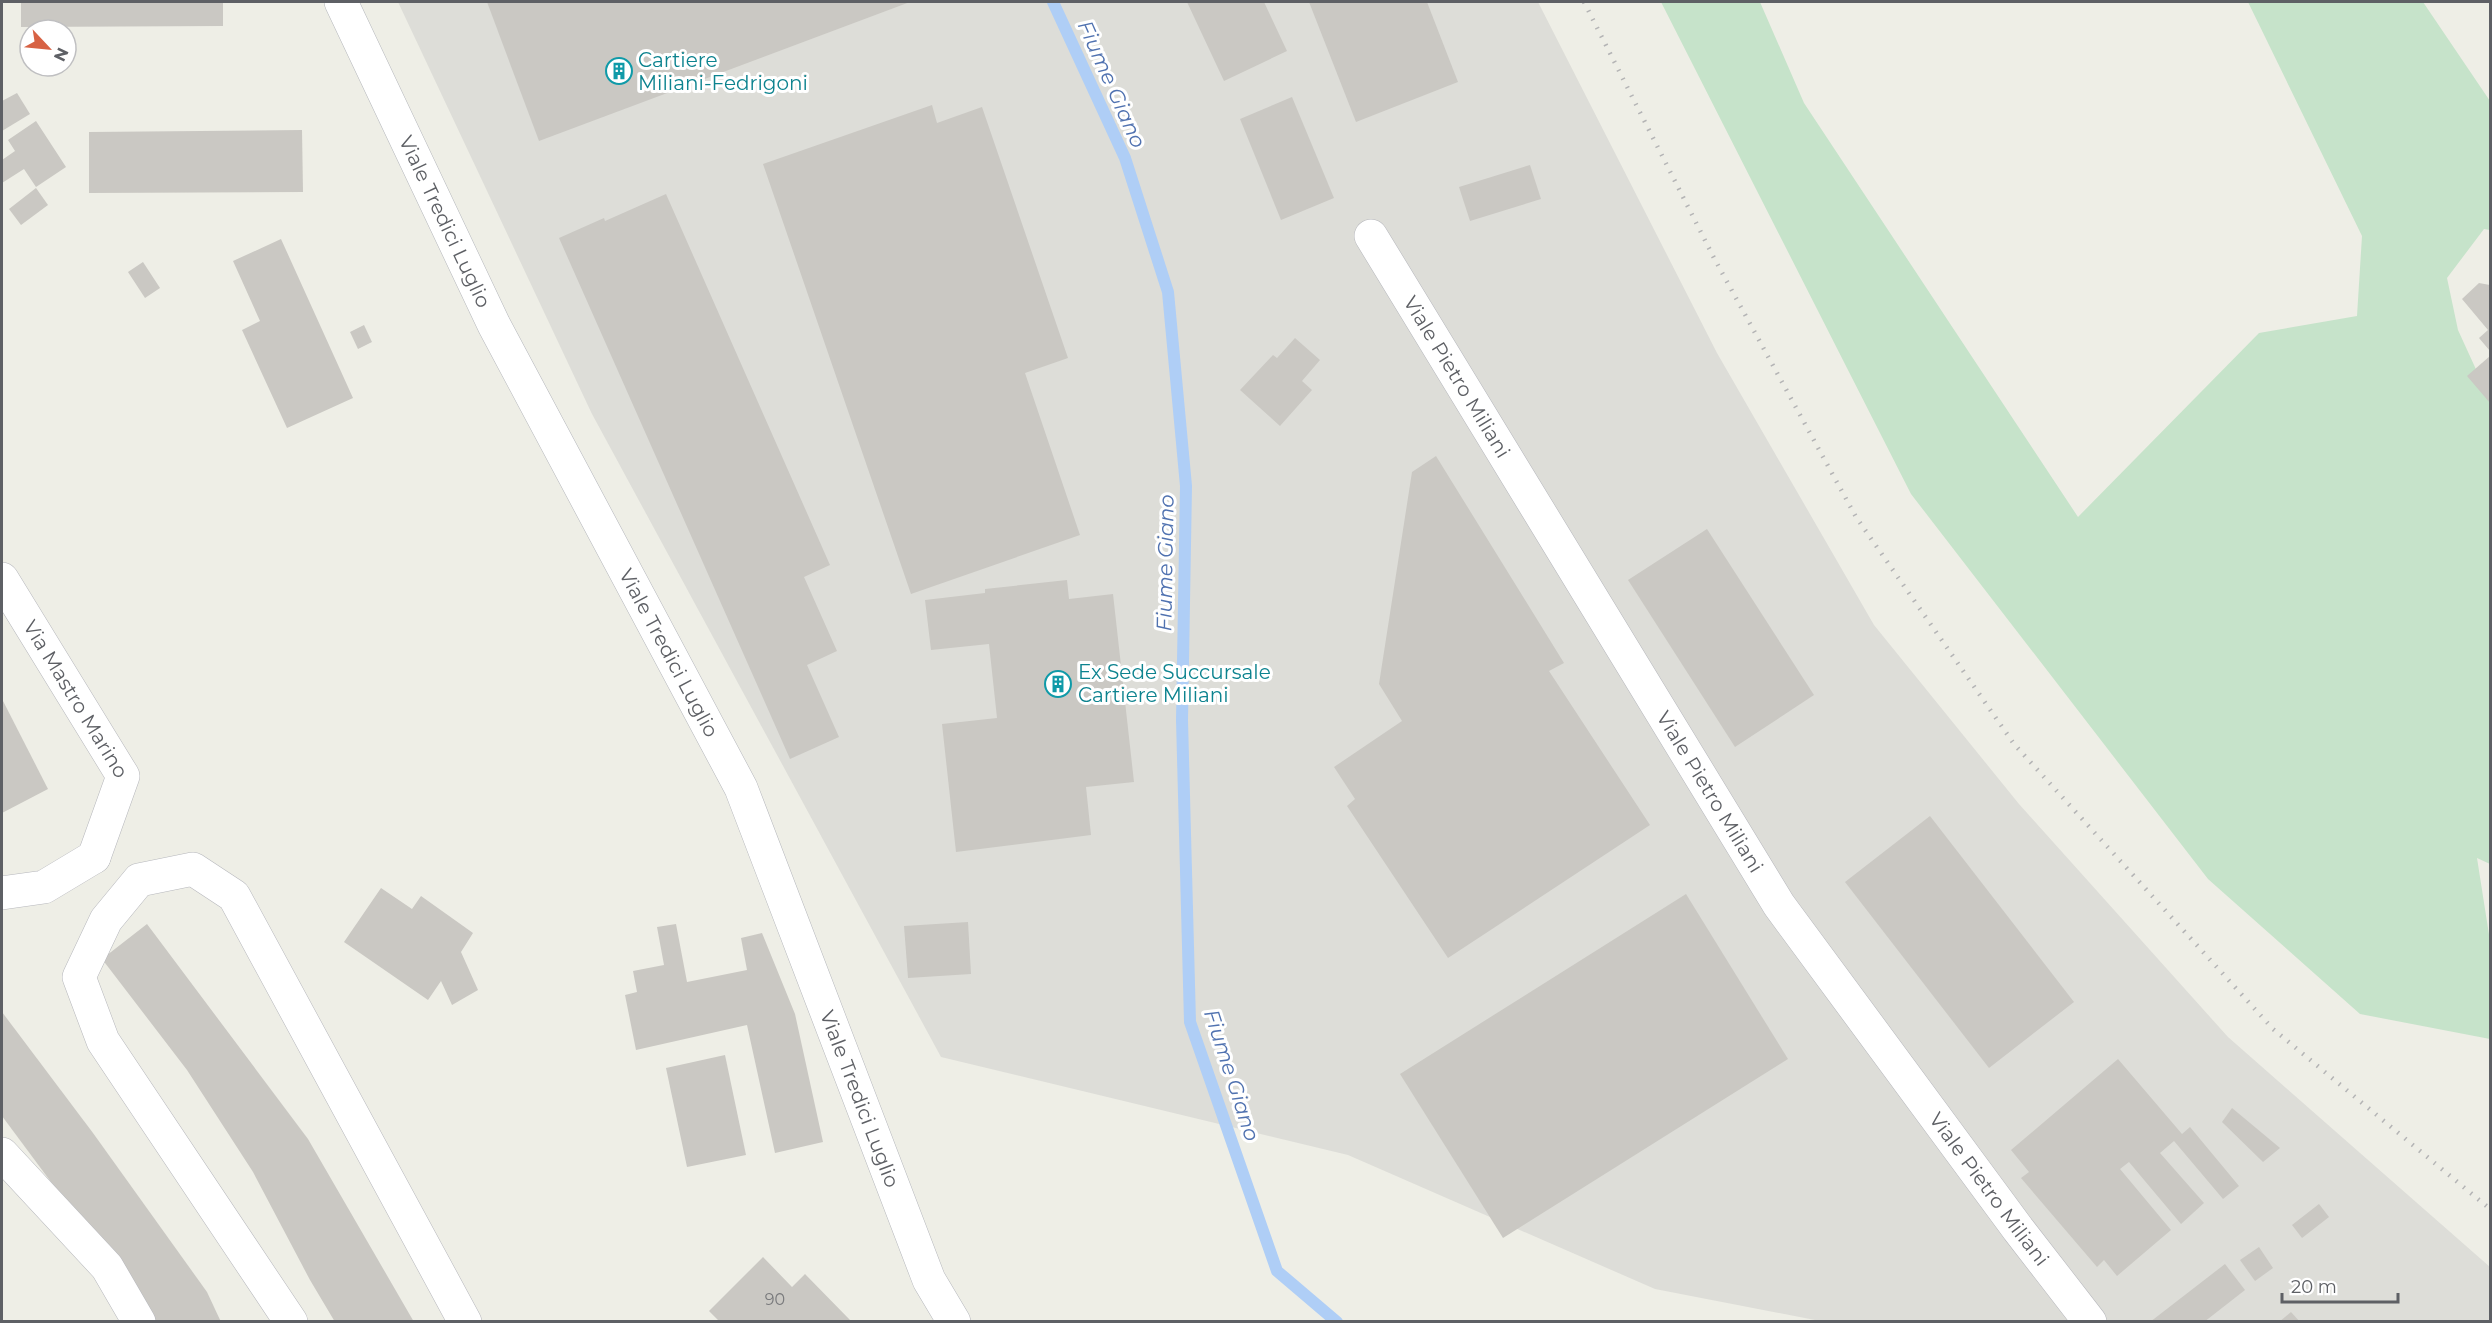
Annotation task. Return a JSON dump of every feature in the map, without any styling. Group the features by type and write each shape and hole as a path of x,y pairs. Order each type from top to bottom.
{"street":[{"name":"Viale Tredici Luglio","path":"341,2 494,325 741,788 929,1280 954,1322"},
{"name":"Viale Pietro Miliani","path":"1371,236 1779,905 2018,1229 2090,1322"},
{"name":"Via Mastro Marino","path":"2,579 123,776 94,857"},
{"path":"2,893 44,887 94,857 140,880"},
{"path":"291,1322 103,1041 79,976 106,920 140,880 193,869 234,896 465,1322"},
{"path":"2,1154 107,1267 139,1322"}],"shaded area":[{"path":"398,2 1538,2 1717,353 1874,625 2019,804 2228,1037 2490,1267 2490,1321 1820,1321 1655,1289 1348,1155 941,1057 592,414"}],"green space":[{"path":"1661,2 1760,2 1804,103 2078,517 2259,333 2357,316 2362,236 2248,2 2423,2 2490,101 2490,230 2484,229 2447,278 2458,330 2490,400 2490,864 2477,858 2490,941 2490,1039 2360,1014 2208,879 1911,494"}],"building":[{"path":"21,2 223,2 223,26 78,27 78,18 21,18"},
{"name":"Cartiere Miliani-Fedrigoni","path":"487,2 910,2 539,141"},
{"path":"1187,2 1264,2 1287,51 1224,81"},
{"path":"1309,2 1427,2 1458,82 1356,122"},
{"path":"17,93 30,114 2,131 2,101"},
{"path":"1292,97 1334,198 1281,220 1240,119"},
{"path":"932,105 937,123 982,107 1068,358 1025,373 1080,535 911,594 763,164"},
{"path":"36,121 66,167 36,187 24,169 2,183 2,160 15,151 8,140"},
{"path":"302,130 303,192 89,193 89,132"},
{"path":"1530,165 1541,199 1470,221 1459,187"},
{"path":"36,188 48,205 21,225 9,209"},
{"path":"666,194 830,565 804,577 837,651 807,665 839,737 790,759 559,238"},
{"path":"281,239 353,398 287,428 242,330 260,321 233,261"},
{"path":"143,262 160,288 145,298 128,272"},
{"path":"2479,283 2490,285 2490,351 2479,338 2488,330 2462,299"},
{"path":"364,325 372,342 358,349 350,332"},
{"path":"1295,338 1320,360 1302,381 1312,390 1280,426 1240,390 1273,355 1277,358"},
{"path":"2490,356 2490,403 2467,376"},
{"path":"1436,456 1564,663 1549,671 1650,825 1448,958 1347,806 1355,799 1334,767 1402,721 1379,684 1412,472"},
{"path":"1707,529 1814,695 1735,747 1628,580"},
{"name":"Ex Sede Succursale Cartiere Miliani","path":"1067,580 1069,599 1113,594 1134,782 1086,787 1091,835 956,852 942,724 997,718 989,644 931,650 925,600 985,593 985,589"},
{"path":"2,699 48,789 2,813"},
{"path":"1930,816 2074,1002 1989,1068 1845,882"},
{"path":"381,888 412,909 421,896 473,933 461,952 478,990 452,1005 441,981 428,1000 344,942"},
{"path":"1686,894 1788,1059 1503,1238 1400,1074"},
{"path":"968,922 971,974 908,978 904,926"},
{"path":"147,924 308,1139 414,1322 335,1322 253,1172 187,1070 102,959"},
{"path":"676,924 687,982 747,970 741,938 762,933 795,1014 823,1142 775,1153 747,1025 636,1050 625,995 637,992 633,971 664,965 657,927"},
{"path":"2,1012 93,1133 207,1292 221,1322 155,1322 2,1116"},
{"path":"725,1055 746,1155 687,1167 666,1068"},
{"path":"2118,1059 2182,1134 2190,1127 2239,1186 2223,1199 2174,1141 2160,1153 2204,1203 2181,1224 2129,1162 2120,1169 2171,1230 2117,1276 2104,1260 2097,1267 2021,1178 2029,1172 2011,1150"},
{"path":"2232,1108 2280,1148 2263,1162 2222,1122"},
{"path":"2319,1204 2329,1217 2302,1238 2292,1225"},
{"path":"2259,1247 2273,1268 2255,1281 2240,1260"},
{"path":"763,1257 792,1287 805,1274 850,1320 848,1322 720,1322 709,1311"},
{"path":"2225,1264 2245,1290 2204,1322 2150,1322"},
{"path":"2291,1312 2300,1322 2279,1322"}],"waterway":[{"name":"Fiume Giano","path":"1053,2 1125,158 1168,292 1186,486 1182,720 1190,1022 1277,1271 1337,1322"}],"railway":[{"path":"1584,2 1714,258 1856,517 2014,744 2273,1029 2490,1209"}],"place":[{"name":"Cartiere Miliani-Fedrigoni","path":"619,71"},
{"name":"Ex Sede Succursale Cartiere Miliani","path":"1058,684"}]}
